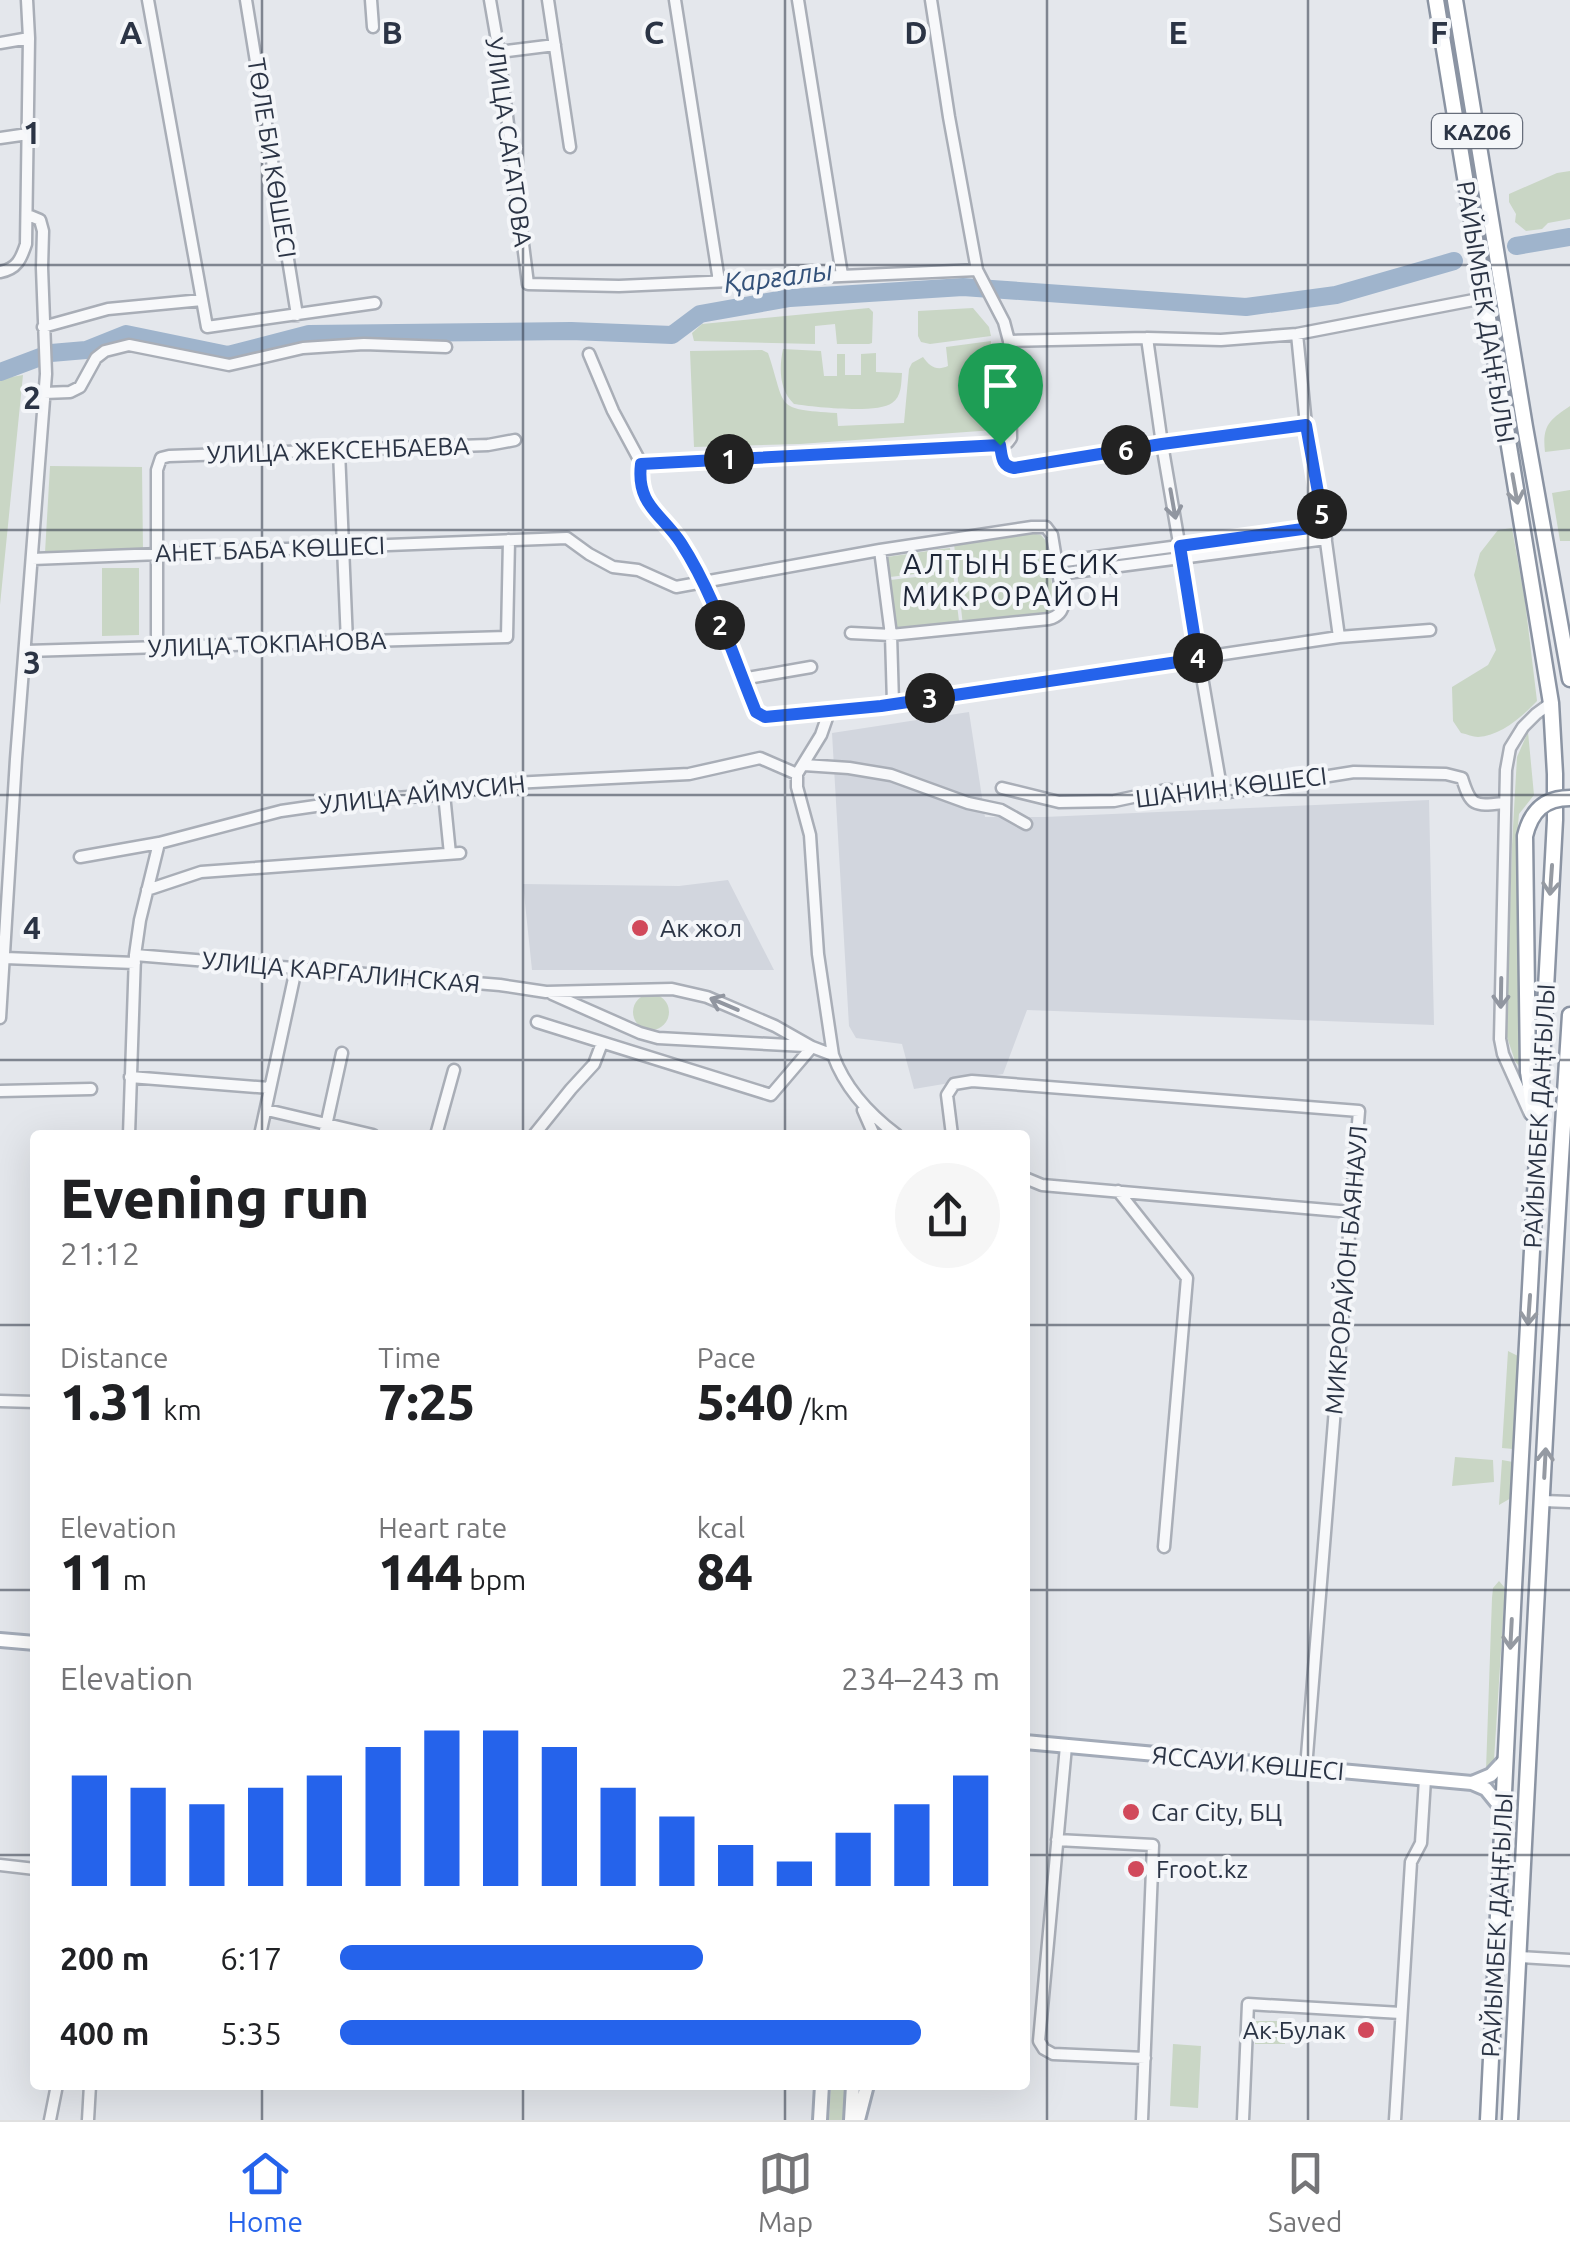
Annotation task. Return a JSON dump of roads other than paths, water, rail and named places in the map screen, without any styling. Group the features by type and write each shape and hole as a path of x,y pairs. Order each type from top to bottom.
{"highway":[{"name":"РАЙЫМБЕК ДАҢҒЫЛЫ","path":"1436,0 1551,703 1556,774 1488,2120"},
{"name":"РАЙЫМБЕК ДАҢҒЫЛЫ","path":"1455,0 1524,426 1570,679"},
{"path":"1539,1151 1528,1072 1525,836 1540,806 1555,798 1570,798"},
{"name":"РАЙЫМБЕК ДАҢҒЫЛЫ","path":"1510,2120 1570,1015"},
{"path":"1561,1154 1570,1109"}],"main road":[{"path":"0,1640 30,1643"},
{"name":"ЯССАУИ КӨШЕСІ","path":"1030,1742 1472,1783"},
{"path":"1472,1783 1491,1775 1506,1760"},
{"path":"1472,1783 1486,1789 1503,1810"},
{"path":"820,2120 822,2090"},
{"path":"853,2090 854,2120"},
{"path":"854,2120 865,2090"}],"street":[{"path":"5,271 22,257 26,244 30,38 27,0"},
{"path":"148,0 207,327 375,303"},
{"name":"ТӨЛЕ БИ КӨШЕСІ","path":"246,0 297,315"},
{"path":"371,0 373,27"},
{"name":"УЛИЦА САГАТОВА","path":"490,0 528,284 720,282"},
{"path":"548,0 570,147"},
{"path":"676,0 720,282 842,275 980,275"},
{"path":"798,0 842,275"},
{"path":"641,464 1008,442 1012,434 1008,341 1004,322 980,275 948,117 931,0"},
{"path":"0,42 30,38"},
{"path":"498,52 555,46"},
{"path":"0,138 28,134"},
{"path":"0,1018 46,374 43,231 40,220 28,216"},
{"path":"1008,341 1221,340 1297,334 1484,298"},
{"path":"43,327 108,310 202,300"},
{"path":"1297,334 1306,425 1340,637"},
{"path":"1147,338 1222,793"},
{"path":"44,393 80,388 96,358 118,346 130,345 228,365 303,348 364,344 446,347"},
{"path":"590,354 613,411 641,464 640,484 649,506 680,540 760,716 830,712 893,699 1340,637 1430,630"},
{"path":"1000,445 1003,462 1014,468 1306,425"},
{"name":"УЛИЦА ЖЕКСЕНБАЕВА","path":"156,554 157,465 161,458 488,445 516,440"},
{"path":"339,450 347,642"},
{"name":"АНЕТ БАБА КӨШЕСІ","path":"32,559 568,538 613,567 638,570 676,587 1039,526 1051,532 1058,568"},
{"path":"1181,552 1324,526"},
{"path":"851,633 891,635 1052,618 1064,606 1058,568 1326,539"},
{"name":"УЛИЦА ТОКПАНОВА","path":"26,652 507,638 509,540"},
{"path":"156,554 157,648"},
{"path":"880,554 891,635 893,699"},
{"path":"742,679 811,666"},
{"path":"1535,1126 1500,1040 1504,803 1510,748 1523,728 1551,703"},
{"path":"830,712 800,769 798,787 810,834 818,954 837,1066 856,1095 890,1130"},
{"name":"УЛИЦА АЙМУСИН","path":"80,856 159,843 282,812 342,802 444,794 513,782 689,774 760,758 800,769 849,768 891,775 968,803 1001,810 1026,824"},
{"name":"ШАНИН КӨШЕСІ","path":"1002,788 1059,802 1114,802 1166,790 1222,793 1354,772 1446,774 1462,778 1472,803 1504,803"},
{"path":"146,890 201,872 455,853 444,794"},
{"path":"129,1130 135,959 146,890 159,843"},
{"name":"УЛИЦА КАРГАЛИНСКАЯ","path":"4,958 135,959 296,969 546,992"},
{"path":"261,1130 296,969"},
{"path":"546,992 672,989 706,997 833,1055"},
{"path":"546,992 640,1034 658,1038 812,1046"},
{"path":"537,1022 771,1095 812,1046"},
{"path":"538,1130 594,1064 602,1044"},
{"path":"267,1110 325,1130 342,1053"},
{"path":"438,1130 454,1070"},
{"path":"130,1077 270,1088"},
{"name":"МИКРОРАЙОН БАЯНАУЛ","path":"951,1130 946,1095 954,1084 972,1081 1358,1111 1306,1768"},
{"path":"0,1091 90,1089"},
{"path":"856,1095 872,1130"},
{"path":"1030,1180 1042,1185 1350,1212"},
{"path":"1118,1192 1187,1278 1164,1547"},
{"path":"0,1402 30,1402"},
{"path":"1543,1500 1570,1502"},
{"path":"1066,1746 1039,2042 1052,2054 1145,2058"},
{"path":"1396,2120 1411,1862 1421,1843 1425,1779"},
{"path":"1057,1840 1153,1845 1142,2120"},
{"path":"0,1866 30,1868"},
{"path":"1519,1957 1570,1960"},
{"path":"1243,2120 1248,2004 1402,2013"},
{"path":"50,2120 56,2090"},
{"path":"88,2120 90,2090"}],"waterway":[{"name":"Қарғалы","path":"1516,246 1570,237"},
{"name":"Қарғалы","path":"0,372 51,353 86,350 126,334 228,355 309,334 571,331 672,335 700,314 790,298 963,287 1246,307 1336,295 1454,261"}],"place":[{"name":"Ак жол","path":"640,928"},
{"name":"Car City, БЦ","path":"1131,1812"},
{"name":"Froot.kz","path":"1136,1869"},
{"name":"Ак-Булак","path":"1366,2030"}],"district":[{"name":"АЛТЫН БЕСИК МИКРОРАЙОН","path":"1012,579"}]}
